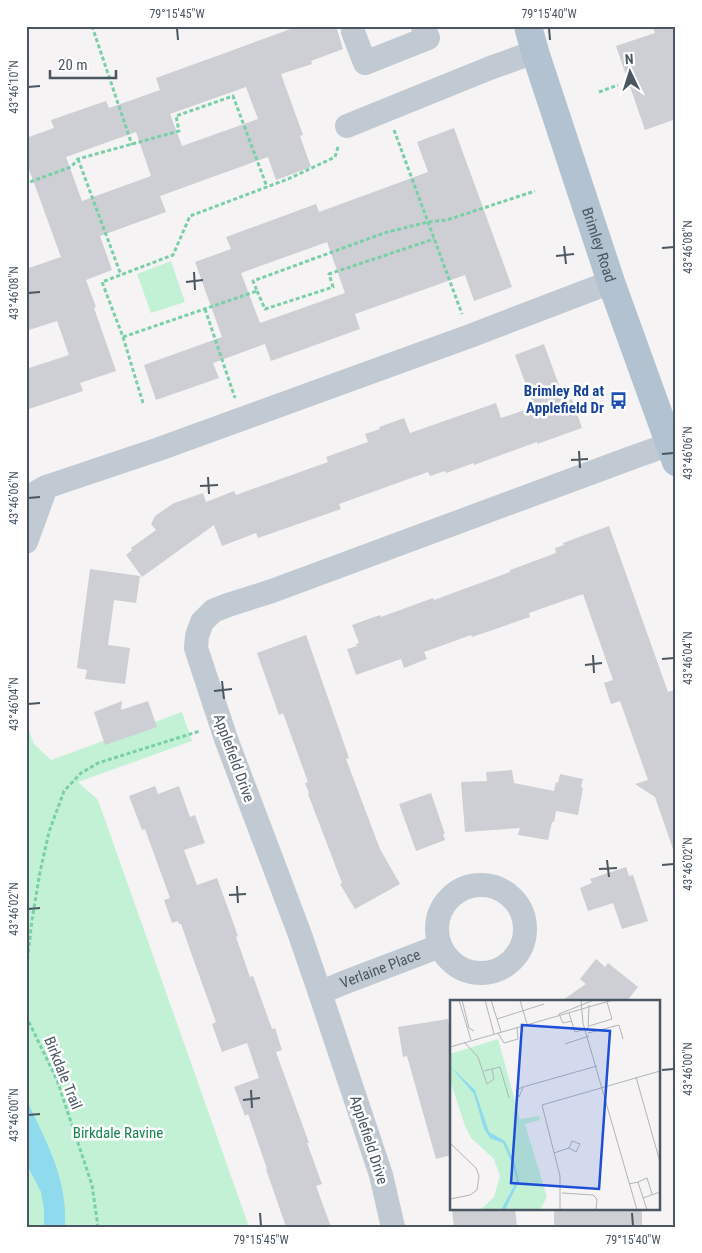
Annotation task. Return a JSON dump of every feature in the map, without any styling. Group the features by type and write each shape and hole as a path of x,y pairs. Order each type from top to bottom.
{"main road":[{"name":"Brimley Road","path":"532,33 612,282 674,450"}],"street":[{"path":"353,32 364,63 428,38 424,26"},
{"path":"347,126 490,68 532,33"},
{"path":"26,542 36,492 470,336 612,282"},
{"name":"Applefield Drive","path":"393,1227 381,1175 320,993 296,923 221,725 196,648 197,636 202,622 212,612 228,605 631,458 674,450"},
{"name":"Verlaine Place","path":"320,993 440,946"}],"path":[{"path":"92,26 132,145"},
{"path":"599,92 618,85"},
{"path":"26,180 27,183 71,167 78,159 179,131 176,116 233,96 267,187"},
{"path":"387,109 470,336"},
{"path":"143,403 123,337 102,282 173,255 190,216 288,179 335,157 347,126"},
{"path":"78,159 121,275"},
{"path":"434,239 329,274 333,287 265,309 253,281 384,233 428,222 446,220 535,191"},
{"path":"123,337 257,290"},
{"path":"205,309 242,419"},
{"path":"26,972 40,872 49,832 64,790 82,773 98,763 221,725"},
{"name":"Birkdale Trail","path":"26,1016 60,1088 92,1185 98,1227"}],"green space":[{"path":"171,261 185,302 151,313 137,274"},
{"name":"Birkdale Ravine","path":"182,712 192,741 78,782 98,800 249,1227 26,1227 26,723 34,744 51,760"}],"water":[{"path":"26,1099 48,1145 59,1176 65,1209 65,1227 44,1227 41,1192 26,1163"}],"building":[{"path":"299,26 336,26 343,49 311,61 312,64 281,74 303,135 300,136 311,167 276,180 268,157 160,196 166,212 100,236 112,270 86,280 116,371 80,383 83,391 26,410 26,369 69,355 57,321 26,331 26,269 61,257 26,161 26,138 54,128 51,120 106,101 109,108 160,90 156,78","holes":["246,87 258,119 182,146 170,114","136,132 151,176 82,201 66,157"]},
{"path":"652,26 676,26 676,119 645,130 616,46 655,33"},
{"path":"454,128 512,287 474,301 465,275 355,314 360,329 271,361 265,344 213,363 219,378 156,400 144,365 222,337 195,262 231,249 226,237 316,204 319,212 428,172 417,142","holes":["327,242 345,293 260,323 241,273"]},
{"path":"544,344 565,402 572,399 582,428 446,473 445,471 430,476 428,472 339,504 341,509 258,538 256,533 222,546 214,525 142,577 126,555 132,550 131,548 156,530 151,524 155,516 174,503 203,493 206,502 234,491 236,495 328,462 326,457 368,442 365,434 380,429 379,427 404,418 410,433 496,403 501,418 534,407 515,355"},
{"path":"609,526 668,692 676,689 676,849 673,849 655,797 635,784 648,780 620,701 611,704 604,683 613,680 583,594 529,613 530,617 424,652 427,659 404,668 401,659 356,675 347,649 357,646 356,644 359,643 352,625 380,615 381,617 433,598 434,600 510,572 510,570 556,553 555,548 564,545 563,543"},
{"path":"90,569 140,576 136,603 114,600 108,645 130,648 125,684 85,679 87,670 77,668"},
{"path":"306,635 349,758 346,759 380,849 400,884 355,909 340,884 342,883 308,794 305,783 308,782 283,713 279,715 257,653"},
{"path":"122,701 121,710 148,701 157,727 105,745 94,712"},
{"path":"512,770 514,783 554,791 560,774 583,779 578,815 556,811 548,840 518,835 520,828 465,832 461,782 487,781 486,772"},
{"path":"155,786 158,794 179,786 190,817 195,815 205,843 184,850 197,885 217,878 238,936 236,937 250,977 253,976 272,1029 275,1028 282,1050 276,1052 322,1184 316,1186 331,1227 286,1227 248,1114 245,1116 234,1087 259,1078 247,1043 222,1052 212,1024 216,1022 181,924 178,921 172,923 164,900 170,898 145,829 142,830 129,796"},
{"path":"431,793 445,834 443,834 445,840 416,851 399,804"},
{"path":"626,867 629,876 633,875 648,921 622,929 613,903 588,911 580,888 592,883 590,879"},
{"path":"596,959 605,967 608,963 638,987 628,1000 563,1000 586,984 580,979"},
{"path":"448,1019 450,1028 450,1155 436,1159 407,1056 403,1057 398,1027"},
{"path":"452,1210 515,1210 517,1227 454,1227"},
{"path":"554,1210 642,1210 642,1227 554,1227"}],"place":[{"name":"Brimley Rd at Applefield Dr","path":"618,400"}]}
